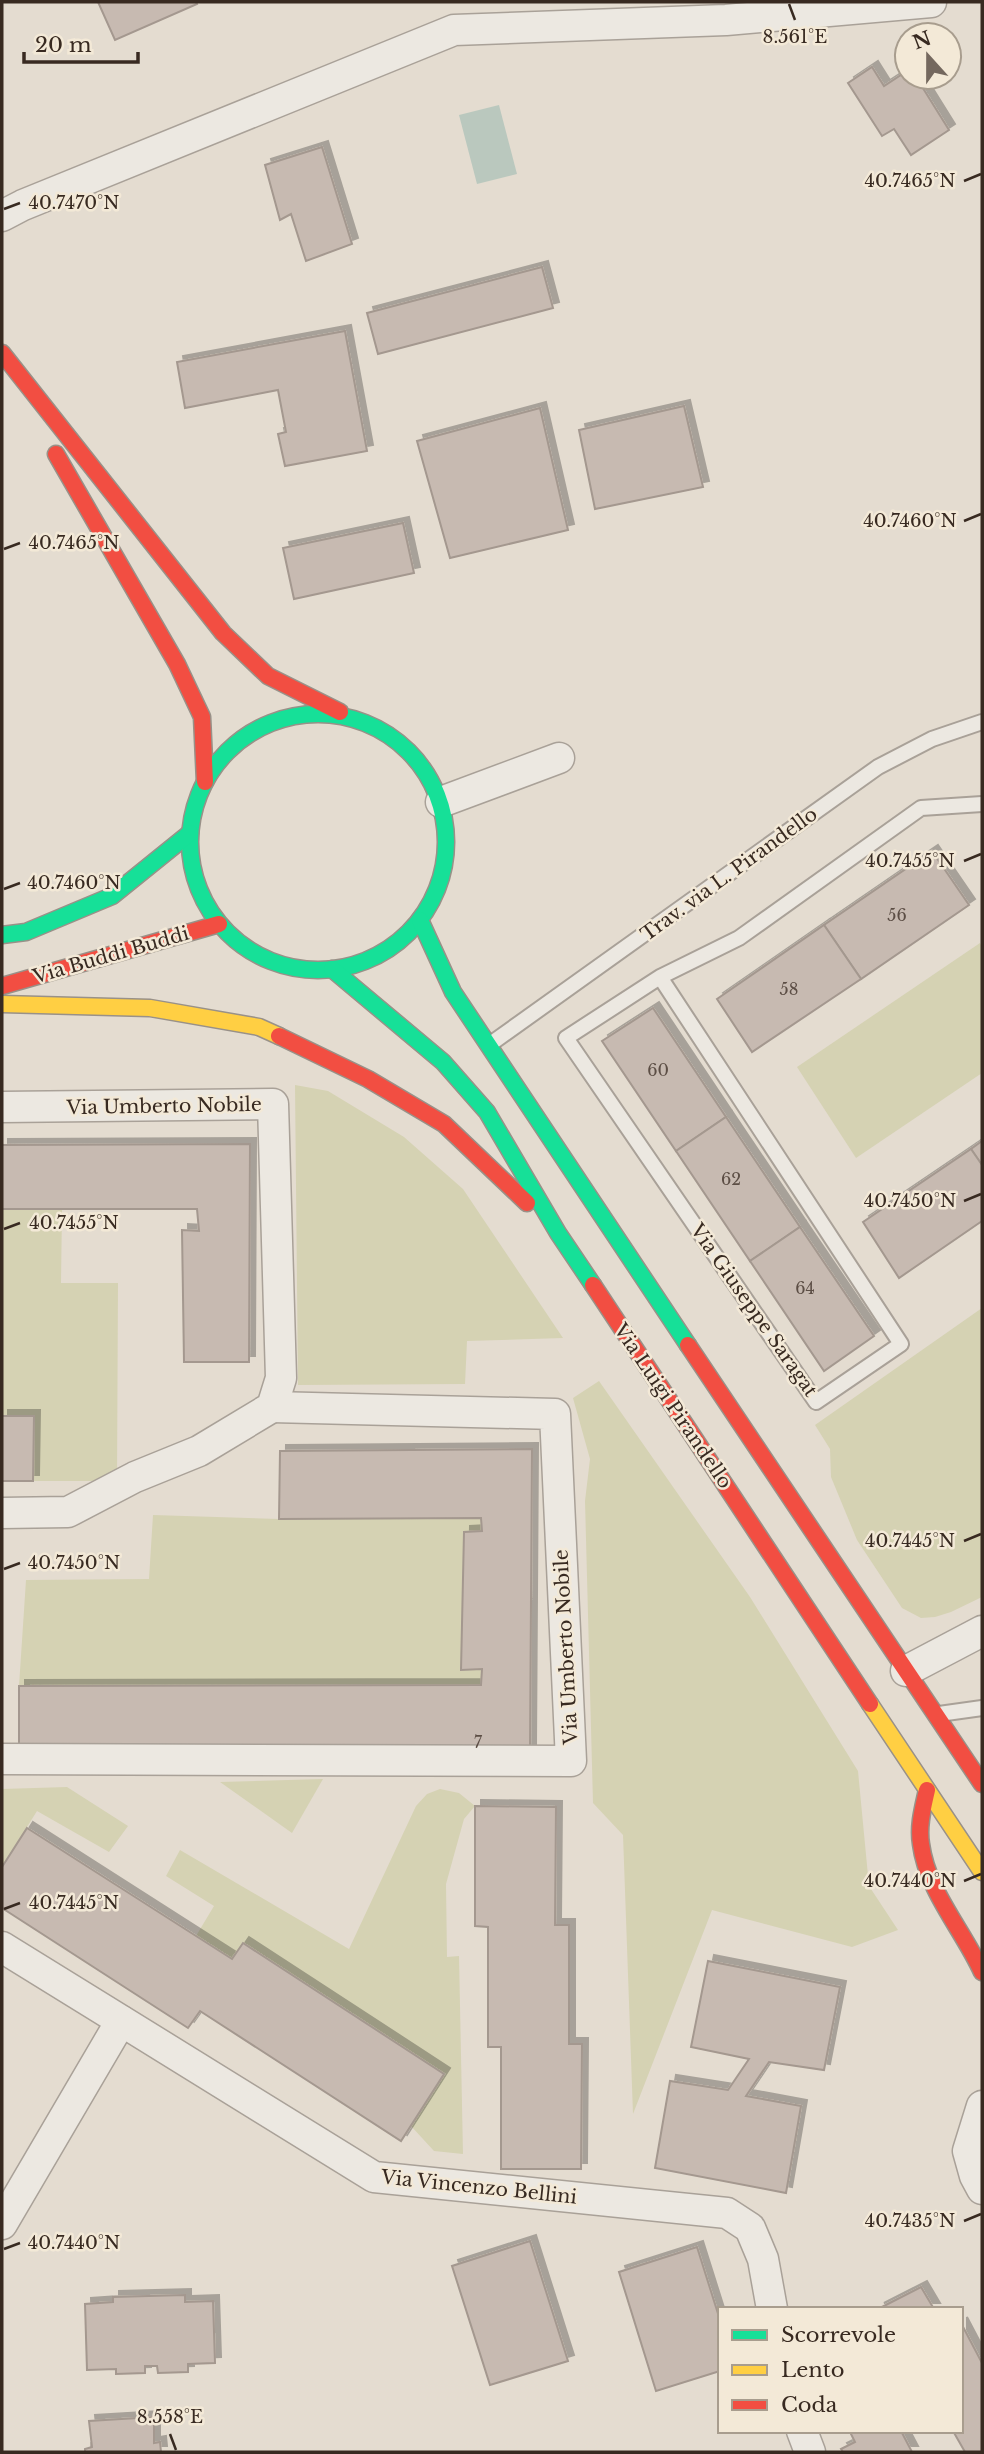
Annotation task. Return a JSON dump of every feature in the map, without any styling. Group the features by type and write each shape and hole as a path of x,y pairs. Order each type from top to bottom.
{"main road":[{"path":"2,353 223,633 268,676 391,735 421,764 441,802 447,833 445,863 436,893 420,920 396,944 366,960 332,969 290,967 251,951 219,923 205,903 196,881 191,857 190,833 195,807 205,782 225,753 252,732 283,718 317,713 352,718"},
{"path":"2,359 177,664 202,717 205,782"},
{"path":"2,935 26,932 112,896 190,833"},
{"path":"420,920 453,992 488,1046 982,1784"},
{"name":"Via Buddi Buddi","path":"2,986 219,923"},
{"name":"Via Luigi Pirandello","path":"332,969 443,1062 487,1112 558,1233 982,1872"},
{"path":"2,1004 150,1009 259,1027 368,1079 444,1124 558,1233"},
{"path":"927,1790 923,1803 921,1852 932,1885 973,1948 982,1972"}],"street":[{"path":"2,216 23,205 454,30 726,20 931,2"},
{"path":"441,802 559,758"},
{"name":"Via Umberto Nobile","path":"2,1107 273,1104 281,1378 272,1407 555,1414 571,1761 2,1759"},
{"path":"2,1513 68,1512 135,1477 199,1451 272,1407"},
{"path":"906,1671 982,1631"},
{"name":"Via Vincenzo Bellini","path":"2,1947 374,2177 726,2213 750,2228 763,2259 772,2307"},
{"path":"2,2224 121,2021"},
{"path":"982,2106 968,2151 982,2189"},
{"path":"803,2433 810,2452"}],"lane":[{"name":"Trav. via L. Pirandello","path":"488,1046 878,767 932,739 982,723"},
{"name":"Via Giuseppe Saragat","path":"660,977 901,1344 816,1402 566,1038 660,977 739,938 921,808 982,804"},
{"path":"936,1715 982,1708"}],"shaded area":[{"path":"499,105 517,174 477,184 459,115"},
{"path":"980,943 982,1073 856,1158 797,1067"},
{"path":"295,1085 328,1091 404,1137 463,1189 563,1338 467,1341 465,1384 298,1385"},
{"path":"2,1209 62,1210 61,1283 118,1283 117,1481 33,1481 34,1417 2,1416"},
{"path":"982,1308 982,1597 951,1612 921,1618 902,1608 857,1540 831,1477 830,1449 815,1425"},
{"path":"599,1381 750,1597 858,1771 869,1886 898,1930 852,1947 712,1910 633,2114 623,1835 593,1803 585,1501 590,1459 573,1398"},
{"path":"153,1515 279,1519 481,1518 482,1531 464,1532 461,1670 482,1669 481,1685 19,1686 26,1580 149,1579"},
{"path":"323,1779 292,1833 220,1782"},
{"path":"67,1787 128,1826 109,1852 37,1811 2,1867 2,1789"},
{"path":"440,1789 459,1793 475,1806 464,1819 446,1884 447,1957 459,1956 463,2154 434,2151 411,2126 443,2075 232,1959 196,1936 214,1906 166,1876 180,1850 349,1949 416,1806 427,1794"}],"building":[{"path":"98,2 196,2 197,4 115,40"},
{"path":"872,67 884,86 893,80 893,91 925,91 949,130 911,155 894,129 882,136 848,83"},
{"path":"322,147 352,244 306,261 291,214 280,220 265,165"},
{"path":"542,267 553,308 378,354 367,313"},
{"path":"345,331 367,451 285,466 278,434 286,432 278,390 185,408 177,362"},
{"path":"684,406 703,487 595,509 579,430"},
{"path":"540,408 568,530 450,558 417,441"},
{"path":"403,523 414,573 294,599 283,548"},
{"path":"932,851 969,905 861,979 824,925"},
{"path":"824,925 861,979 752,1052 717,999"},
{"path":"653,1008 726,1117 676,1151 602,1041"},
{"path":"726,1117 800,1227 750,1261 676,1151"},
{"path":"982,1141 982,1165 971,1149"},
{"path":"250,1144 249,1362 184,1362 182,1230 199,1231 197,1209 2,1209 2,1145"},
{"path":"971,1149 982,1165 982,1221 899,1278 863,1222"},
{"path":"800,1227 874,1336 824,1371 750,1261"},
{"path":"2,1416 34,1416 33,1481 2,1481"},
{"path":"532,1449 530,1752 19,1752 19,1686 481,1685 482,1669 461,1670 464,1532 482,1531 481,1518 279,1519 280,1451"},
{"path":"475,1806 556,1807 555,1925 569,1925 569,2044 582,2044 581,2169 501,2169 501,2047 488,2047 488,1927 475,1926"},
{"path":"27,1828 232,1959 243,1943 444,2074 401,2141 200,2011 188,2028 2,1908 2,1867"},
{"path":"708,1961 840,1987 824,2070 769,2062 746,2096 801,2106 786,2193 655,2168 670,2081 728,2090 749,2059 691,2047"},
{"path":"530,2241 568,2361 490,2385 452,2266"},
{"path":"697,2247 718,2314 718,2372 656,2391 619,2272"},
{"path":"921,2287 933,2307 882,2307"},
{"path":"185,2295 185,2302 213,2301 215,2363 188,2364 188,2372 158,2373 157,2366 145,2366 145,2373 116,2374 116,2369 87,2370 85,2304 113,2302 113,2297"},
{"path":"963,2327 982,2363 982,2452 965,2452 954,2433 963,2433"},
{"path":"154,2417 154,2443 160,2442 161,2452 85,2452 85,2449 92,2447 89,2421"},
{"path":"850,2433 902,2433 912,2452 843,2452 841,2449 855,2442"}],"traffic: fast":[{"path":"318,714 355,720 378,729 399,743 417,761 436,793 446,842 440,879 431,902 417,923 399,941 367,960 318,970 281,964 258,955 237,941 219,923 200,891 190,842 196,805 205,782 219,761 237,743 269,724 318,714"},
{"path":"2,935 26,932 112,896 190,833"},
{"path":"420,920 453,992 688,1345"},
{"path":"332,969 443,1062 487,1112 558,1233 593,1285"}],"traffic: slow":[{"path":"2,1004 150,1008 259,1027 279,1036"},
{"path":"870,1704 982,1872"}],"traffic: jam":[{"path":"2,353 223,633 268,676 340,712"},
{"path":"56,454 177,664 202,717 205,782"},
{"path":"2,986 219,924"},
{"path":"279,1036 368,1079 444,1124 527,1203"},
{"path":"593,1285 870,1704"},
{"path":"688,1345 982,1784"},
{"path":"927,1790 920,1830 930,1878 982,1972"}]}
